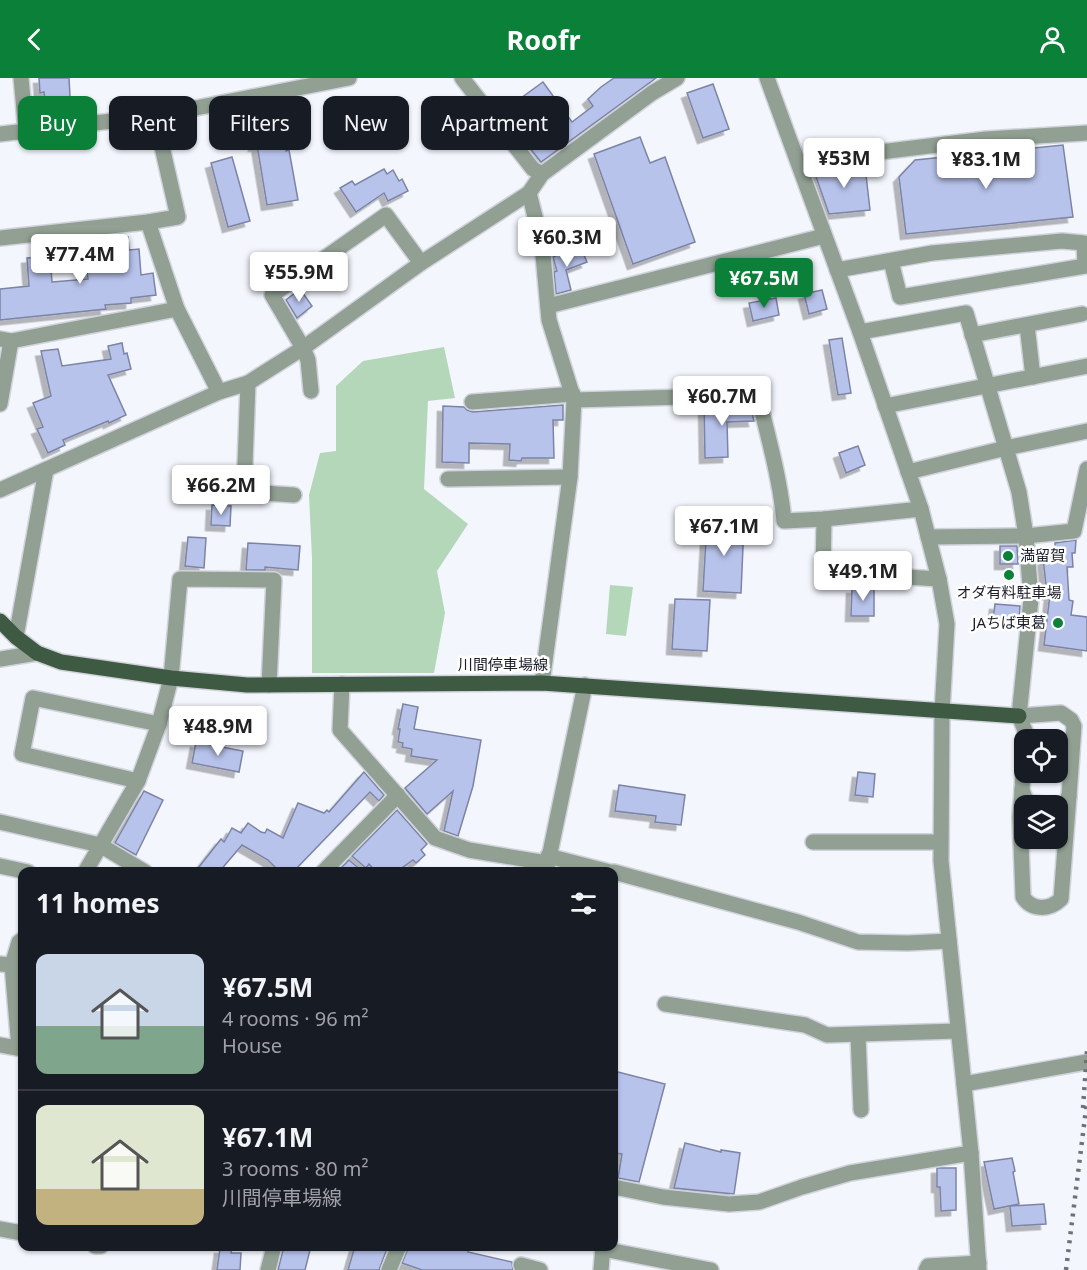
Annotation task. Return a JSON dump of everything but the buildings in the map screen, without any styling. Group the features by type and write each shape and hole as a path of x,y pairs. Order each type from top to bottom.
{"main road":[{"name":"川間停車場線","path":"0,621 37,653 61,662 171,678 247,685 542,683 1019,716"}],"street":[{"path":"21,78 23,96"},
{"path":"197,107 304,83 349,78"},
{"path":"462,78 533,169 542,174"},
{"path":"0,490 219,392 248,383 303,348 421,263 529,193 542,174 652,93 677,78"},
{"path":"767,78 860,332 921,509 939,579 947,624 942,712 940,842 971,1153 979,1266 928,1266 926,1270"},
{"path":"0,134 18,132"},
{"path":"799,162 986,139 1087,133"},
{"path":"0,238 178,217 163,150"},
{"path":"529,193 542,244 549,320 573,397 570,477 542,683"},
{"path":"311,391 308,360 272,295 386,215 421,263"},
{"path":"148,222 177,309 219,392"},
{"path":"548,306 824,236"},
{"path":"837,270 932,253 1062,241 1084,243 1085,266 900,297 891,261"},
{"path":"0,404 5,340 177,309"},
{"path":"860,332 966,313 1019,492 1026,536 1031,599 1019,716 1024,729"},
{"path":"972,335 1082,314"},
{"path":"1027,325 1033,377"},
{"path":"885,406 1087,366"},
{"path":"248,383 244,492 294,495"},
{"path":"472,402 573,397 758,395 775,464 784,521 921,509"},
{"path":"908,472 1087,431"},
{"path":"928,537 1026,536 1074,531 1087,469"},
{"path":"16,637 46,470"},
{"path":"448,479 570,477"},
{"path":"824,519 823,572 939,579"},
{"path":"87,867 138,781 159,724 171,678 180,579 274,580 268,685"},
{"path":"0,659 37,653"},
{"path":"342,684 340,730 435,838 469,850 571,867"},
{"path":"547,864 585,685"},
{"path":"138,781 22,754 33,698 159,724"},
{"path":"1019,716 1061,713 1071,720 1074,726 1061,899 1049,907 1035,907 1027,903 1023,897 1020,817 1022,783"},
{"path":"1030,729 1039,714"},
{"path":"1022,790 1030,803 1060,805 1066,802 1069,796"},
{"path":"328,867 398,795"},
{"path":"0,822 100,845 137,867"},
{"path":"813,842 940,842"},
{"path":"0,866 18,870"},
{"path":"618,874 798,922 858,942 949,941"},
{"path":"18,944 6,964 18,1031"},
{"path":"665,1004 805,1025 827,1035 958,1031"},
{"path":"858,1035 861,1110"},
{"path":"0,1045 18,1048"},
{"path":"964,1084 1087,1062"},
{"path":"618,1188 663,1197 729,1204 759,1202 850,1173 971,1153"},
{"path":"0,1229 18,1232"},
{"path":"268,1270 273,1251"},
{"path":"389,1270 397,1251"},
{"path":"602,1270 603,1251"},
{"path":"618,1251 711,1270"},
{"path":"521,1265 540,1270"}],"green space":[{"path":"444,347 455,398 428,401 424,489 468,524 437,571 445,613 434,673 312,673 312,558 309,495 320,453 336,451 336,386 363,361"},
{"path":"610,585 633,587 626,636 606,634"}],"railway":[{"path":"1083,1108 1087,1051"},
{"path":"1066,1270 1087,1101"}],"place":[{"name":"満留賀","path":"1008,556"},
{"name":"オダ有料駐車場","path":"1009,575"},
{"name":"JAちば東葛","path":"1058,623"}]}
